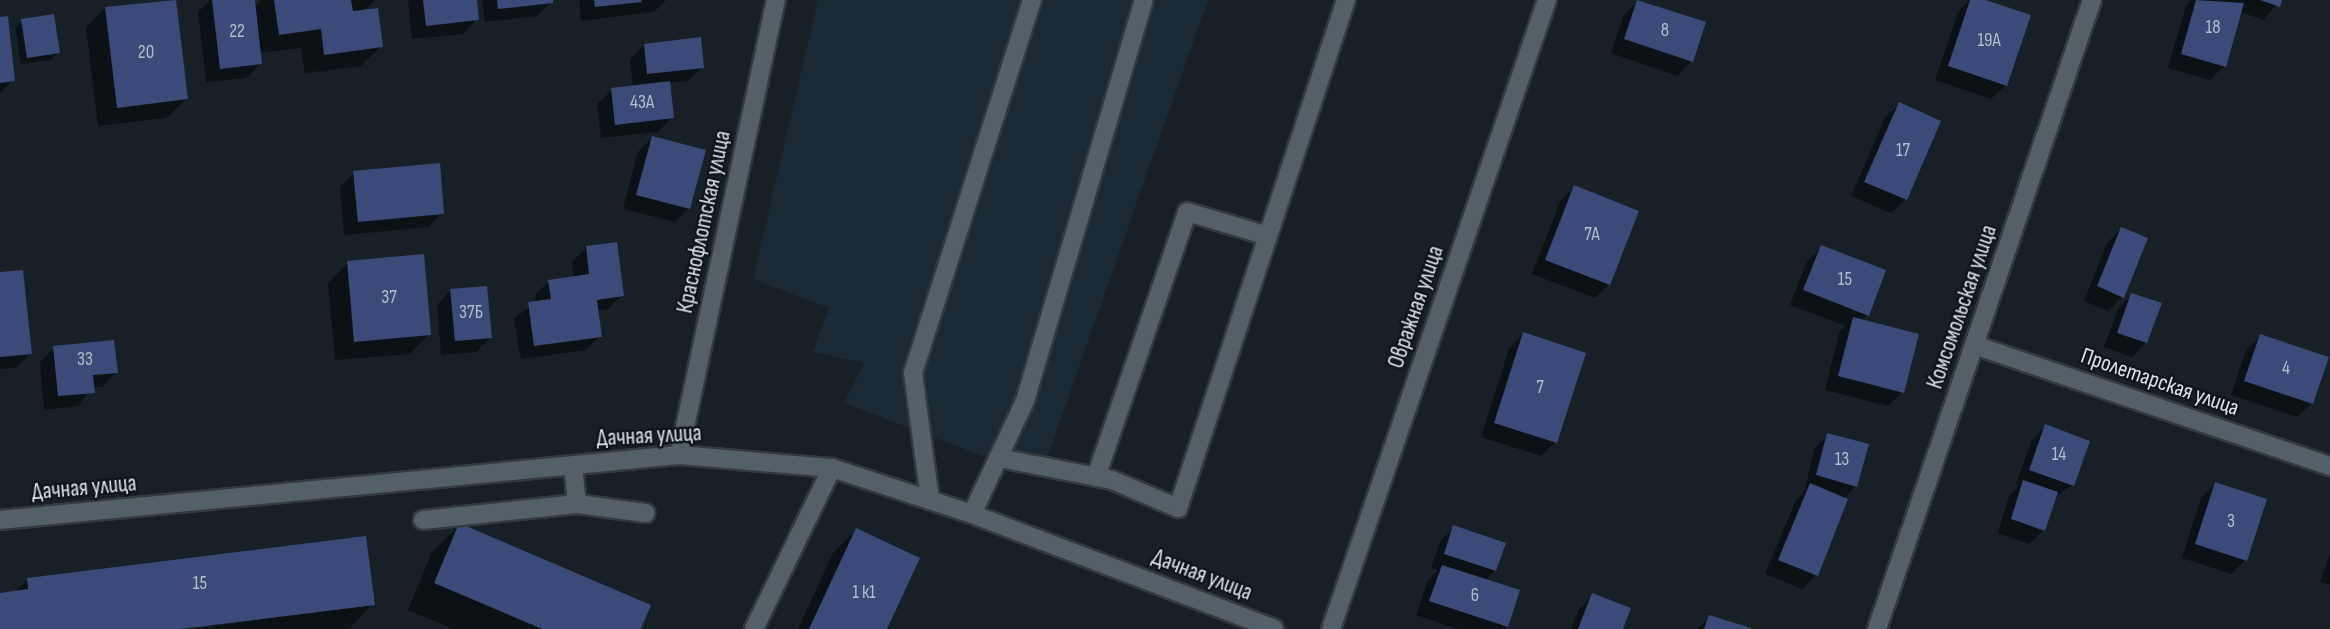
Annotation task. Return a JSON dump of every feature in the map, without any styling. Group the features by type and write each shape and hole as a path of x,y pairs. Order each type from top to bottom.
{"street":[{"name":"Краснофлотская улица","path":"679,455 776,0"},
{"path":"930,500 913,373 1032,0"},
{"path":"972,514 1026,401 1144,0"},
{"path":"999,458 1096,477 1178,508 1346,0"},
{"name":"Овражная улица","path":"1331,629 1547,0"},
{"name":"Комсомольская улица","path":"1877,629 2092,0"},
{"path":"1096,477 1187,212 1268,236"},
{"name":"Пролетарская улица","path":"1974,345 2330,466"},
{"name":"Дачная улица","path":"0,520 679,455 832,468 972,514 1275,629"},
{"path":"573,465 578,504"},
{"path":"754,629 832,468"},
{"path":"423,520 578,504 645,513"}],"shaded area":[{"path":"818,0 1208,0 1040,478 844,403 864,363 813,352 829,308 753,279"}],"building":[{"path":"176,0 188,99 117,108 105,7"},
{"path":"212,0 255,0 262,64 220,69"},
{"path":"274,0 351,0 353,11 378,8 383,47 324,55 321,29 279,35"},
{"path":"423,0 477,0 479,20 426,26"},
{"path":"497,0 553,0 553,3 498,9"},
{"path":"594,0 641,0 642,2 595,7"},
{"path":"1637,0 1706,22 1693,62 1624,39"},
{"path":"1970,0 1986,0 2031,15 2007,86 1948,66"},
{"path":"2196,0 2244,3 2226,67 2181,54"},
{"path":"2260,0 2282,0 2280,7"},
{"path":"54,14 60,53 27,58 21,19"},
{"path":"8,16 15,81 0,83 0,17"},
{"path":"701,37 704,68 647,74 644,44"},
{"path":"670,81 674,118 615,125 611,88"},
{"path":"1899,102 1941,121 1907,200 1864,182"},
{"path":"652,136 706,150 690,209 636,195"},
{"path":"440,163 444,214 358,222 353,171"},
{"path":"1574,185 1639,211 1610,285 1545,260"},
{"path":"2121,227 2148,238 2124,298 2097,286"},
{"path":"617,242 624,296 597,300 602,337 534,346 528,302 551,299 548,280 589,274 586,246"},
{"path":"1821,245 1886,270 1869,316 1803,290"},
{"path":"424,254 431,335 354,342 347,261"},
{"path":"23,270 32,354 0,357 0,272"},
{"path":"487,286 492,338 455,341 450,289"},
{"path":"2131,293 2162,303 2147,343 2117,333"},
{"path":"1853,317 1919,334 1904,393 1838,376"},
{"path":"1523,332 1586,353 1557,443 1494,423"},
{"path":"2260,334 2329,357 2313,404 2244,381"},
{"path":"114,340 118,373 93,375 95,393 58,396 53,346"},
{"path":"2045,424 2090,441 2074,486 2029,470"},
{"path":"1827,433 1869,444 1857,487 1816,475"},
{"path":"2023,480 2058,492 2045,531 2011,519"},
{"path":"2215,482 2267,499 2247,561 2195,544"},
{"path":"1810,483 1848,499 1818,576 1778,560"},
{"path":"459,523 651,605 641,629 542,629 434,583"},
{"path":"1453,525 1506,543 1496,571 1444,554"},
{"path":"856,528 920,558 887,629 809,629"},
{"path":"366,536 375,605 180,629 0,629 0,593 28,589 27,578"},
{"path":"1442,565 1520,590 1508,627 1429,601"},
{"path":"1592,593 1631,608 1623,629 1578,629"},
{"path":"1709,615 1751,628 1751,629 1704,629"}]}
